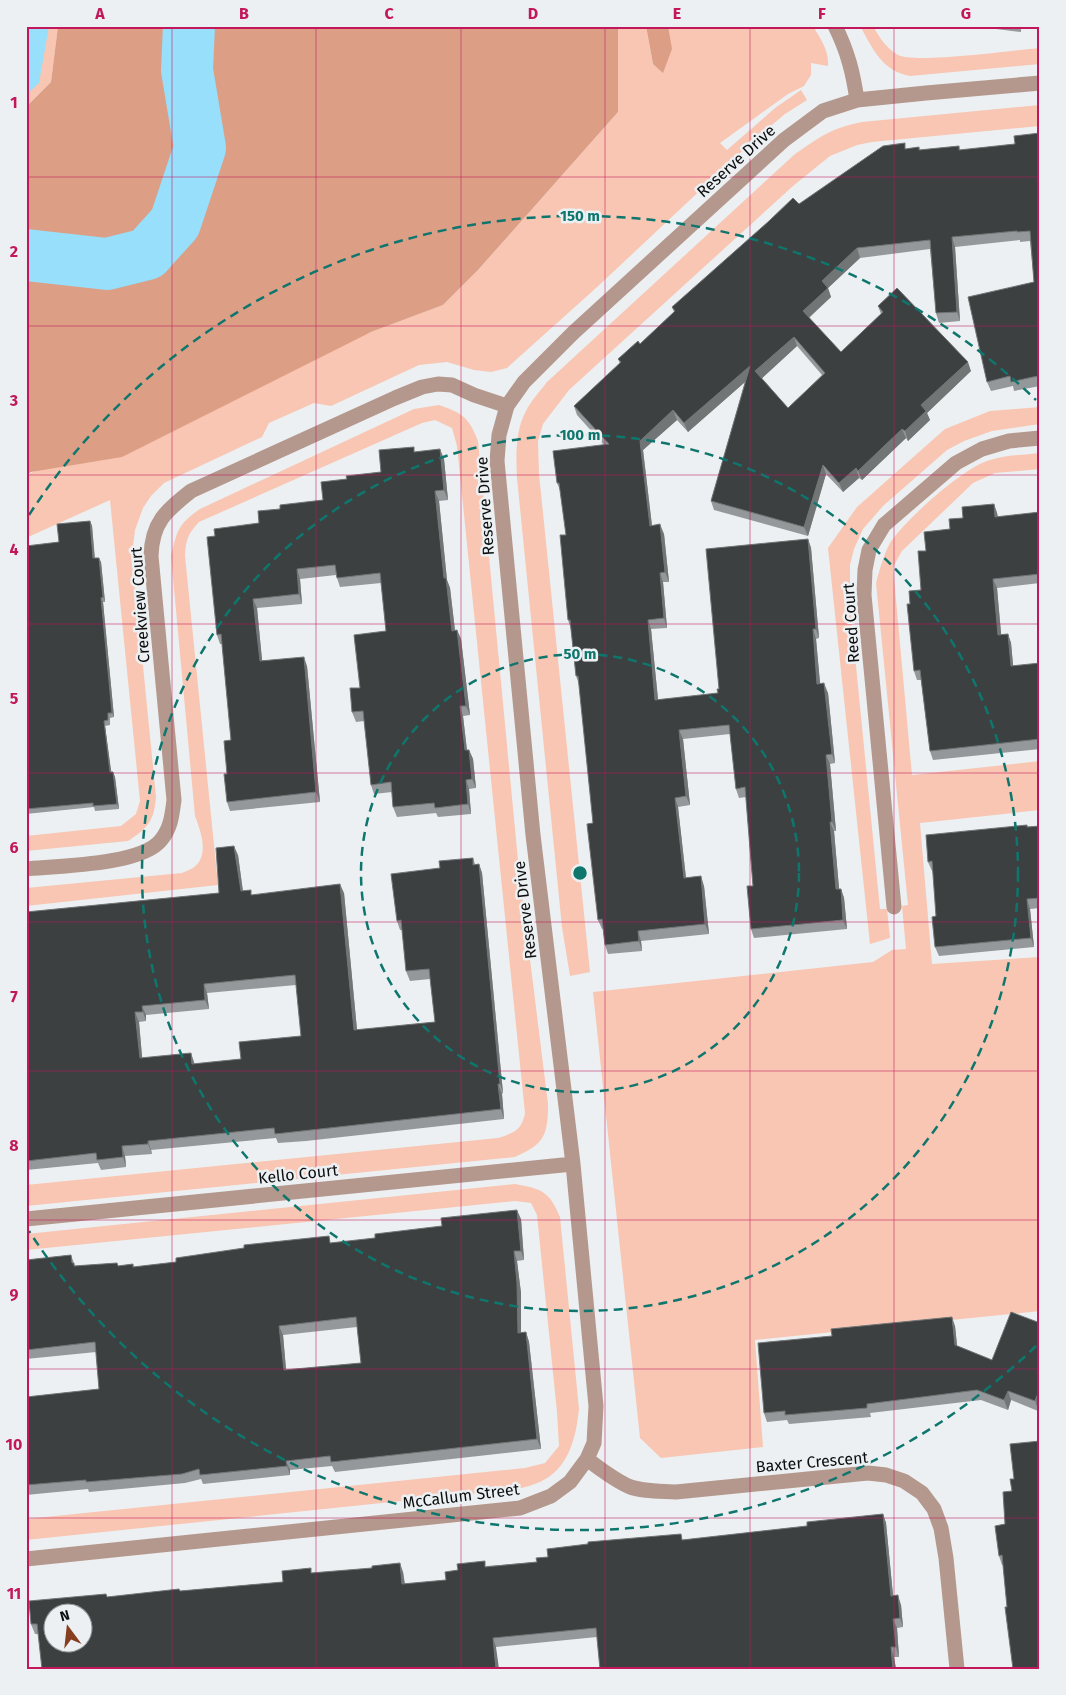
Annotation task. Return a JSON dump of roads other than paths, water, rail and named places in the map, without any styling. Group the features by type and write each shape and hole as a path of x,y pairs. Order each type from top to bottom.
{"street":[{"path":"835,26 845,46 852,67 858,100"},
{"name":"Reserve Drive","path":"573,1164 533,834 497,461 499,435 507,406 524,382 550,355 784,140 823,111 858,100 1040,84"},
{"name":"Creekview Court","path":"26,869 120,860 142,854 160,842 171,824 174,800 151,556 151,542 154,531 171,507 191,491 422,387 438,384 452,385 507,406"},
{"name":"Reed Court","path":"894,907 864,594 865,570 869,550 884,524 956,462 982,448 1010,441 1040,438"},
{"name":"Kello Court","path":"26,1219 573,1164"},
{"name":"McCallum Street","path":"26,1559 520,1508 551,1496 570,1482 587,1459 594,1443 596,1406 573,1164"},
{"name":"Baxter Crescent","path":"587,1459 612,1477 630,1486 676,1492 868,1473 886,1475 904,1481 922,1493 934,1509 941,1528 946,1558 957,1669"}],"water":[{"path":"26,26 49,26 39,83 26,95"}],"waterway":[{"path":"26,255 107,264 147,254 175,223 200,148 187,70 189,26"}]}
